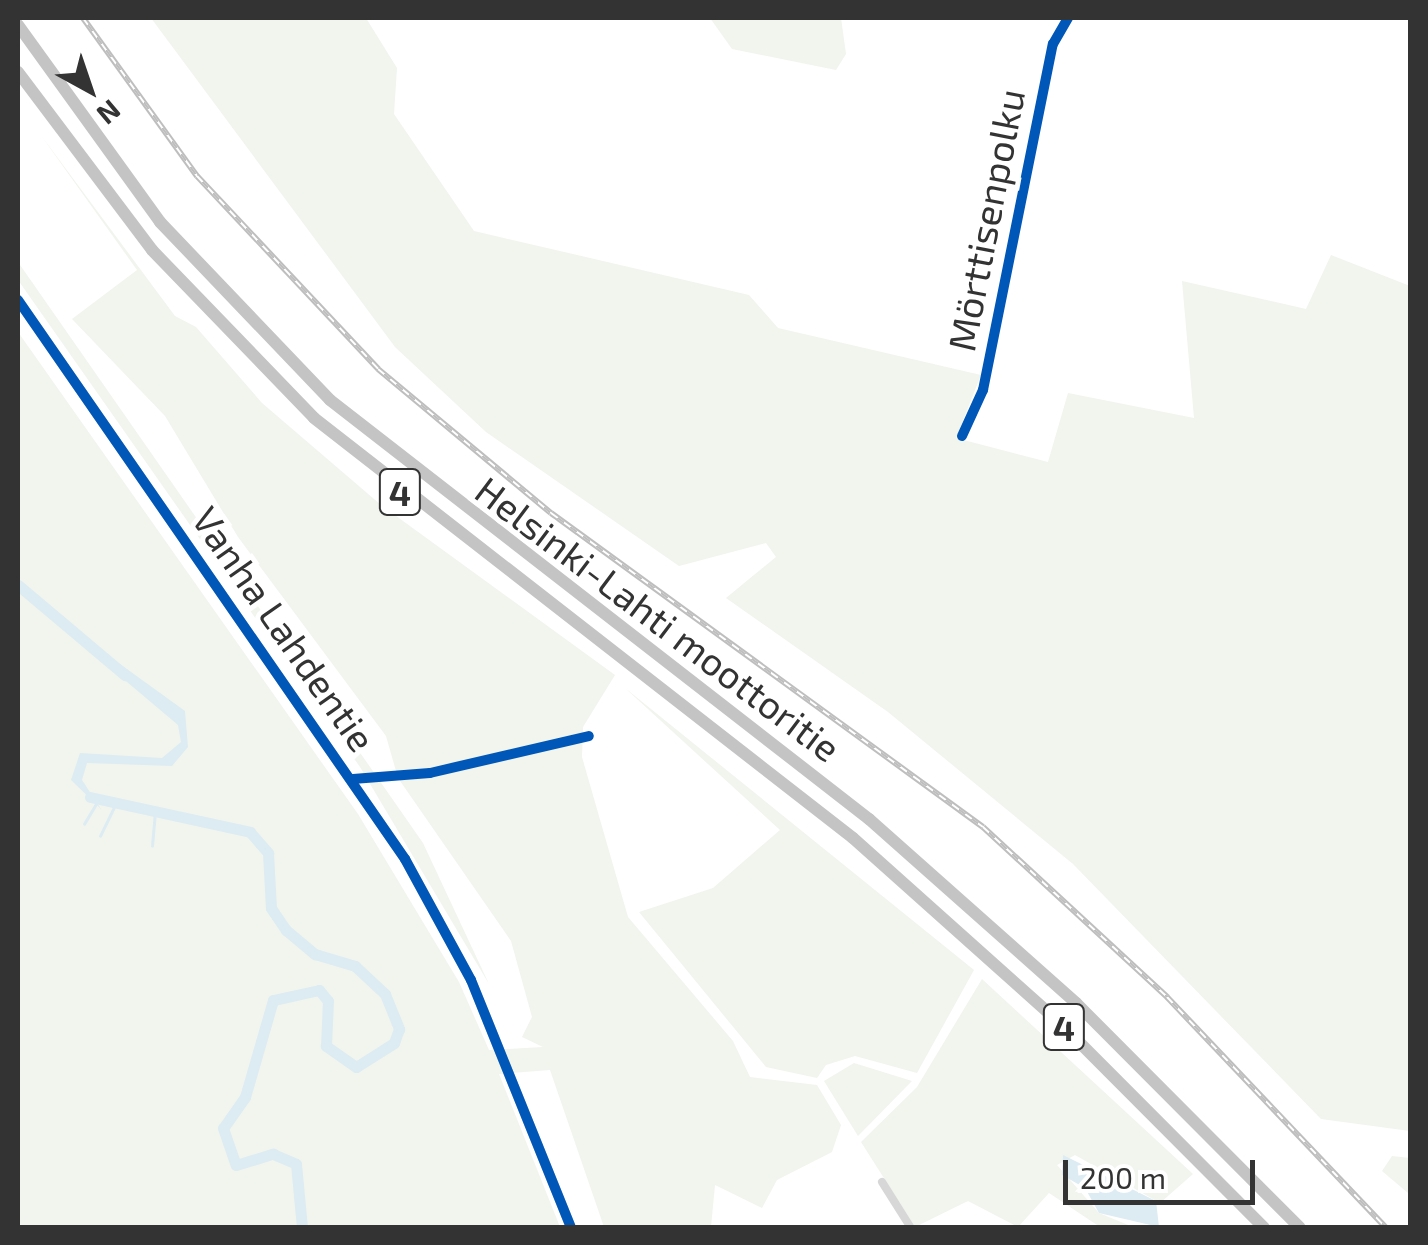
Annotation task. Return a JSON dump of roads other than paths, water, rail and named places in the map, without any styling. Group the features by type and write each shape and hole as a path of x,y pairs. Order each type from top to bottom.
{"highway":[{"name":"Helsinki-Lahti moottoritie","path":"18,25 160,222 330,400 869,819 1076,1002 1300,1228"},
{"name":"Helsinki-Lahti moottoritie","path":"18,72 152,250 314,418 868,851 1058,1021 1264,1228"}],"main road":[{"name":"Vanha Lahdentie","path":"18,300 353,780 471,980 571,1228"}],"street":[{"name":"Mörttisenpolku","path":"962,436 982,390 1053,44 1068,18"},
{"path":"353,780 430,773 589,736"},
{"path":"882,1182 911,1228"}],"waterway":[{"path":"18,585 125,675"},
{"path":"90,797 250,832 268,853 271,908 286,930 315,954 355,966 385,994 399,1029 394,1043 356,1067 326,1046 328,1001 319,990 273,1000 245,1097 223,1128 236,1165 273,1154 296,1164 302,1228"},
{"path":"84,824 96,804"},
{"path":"100,836 114,807"},
{"path":"152,846 155,813"}],"railway":[{"path":"83,18 197,176 378,369 551,513 983,827 1167,997 1386,1228"}]}
